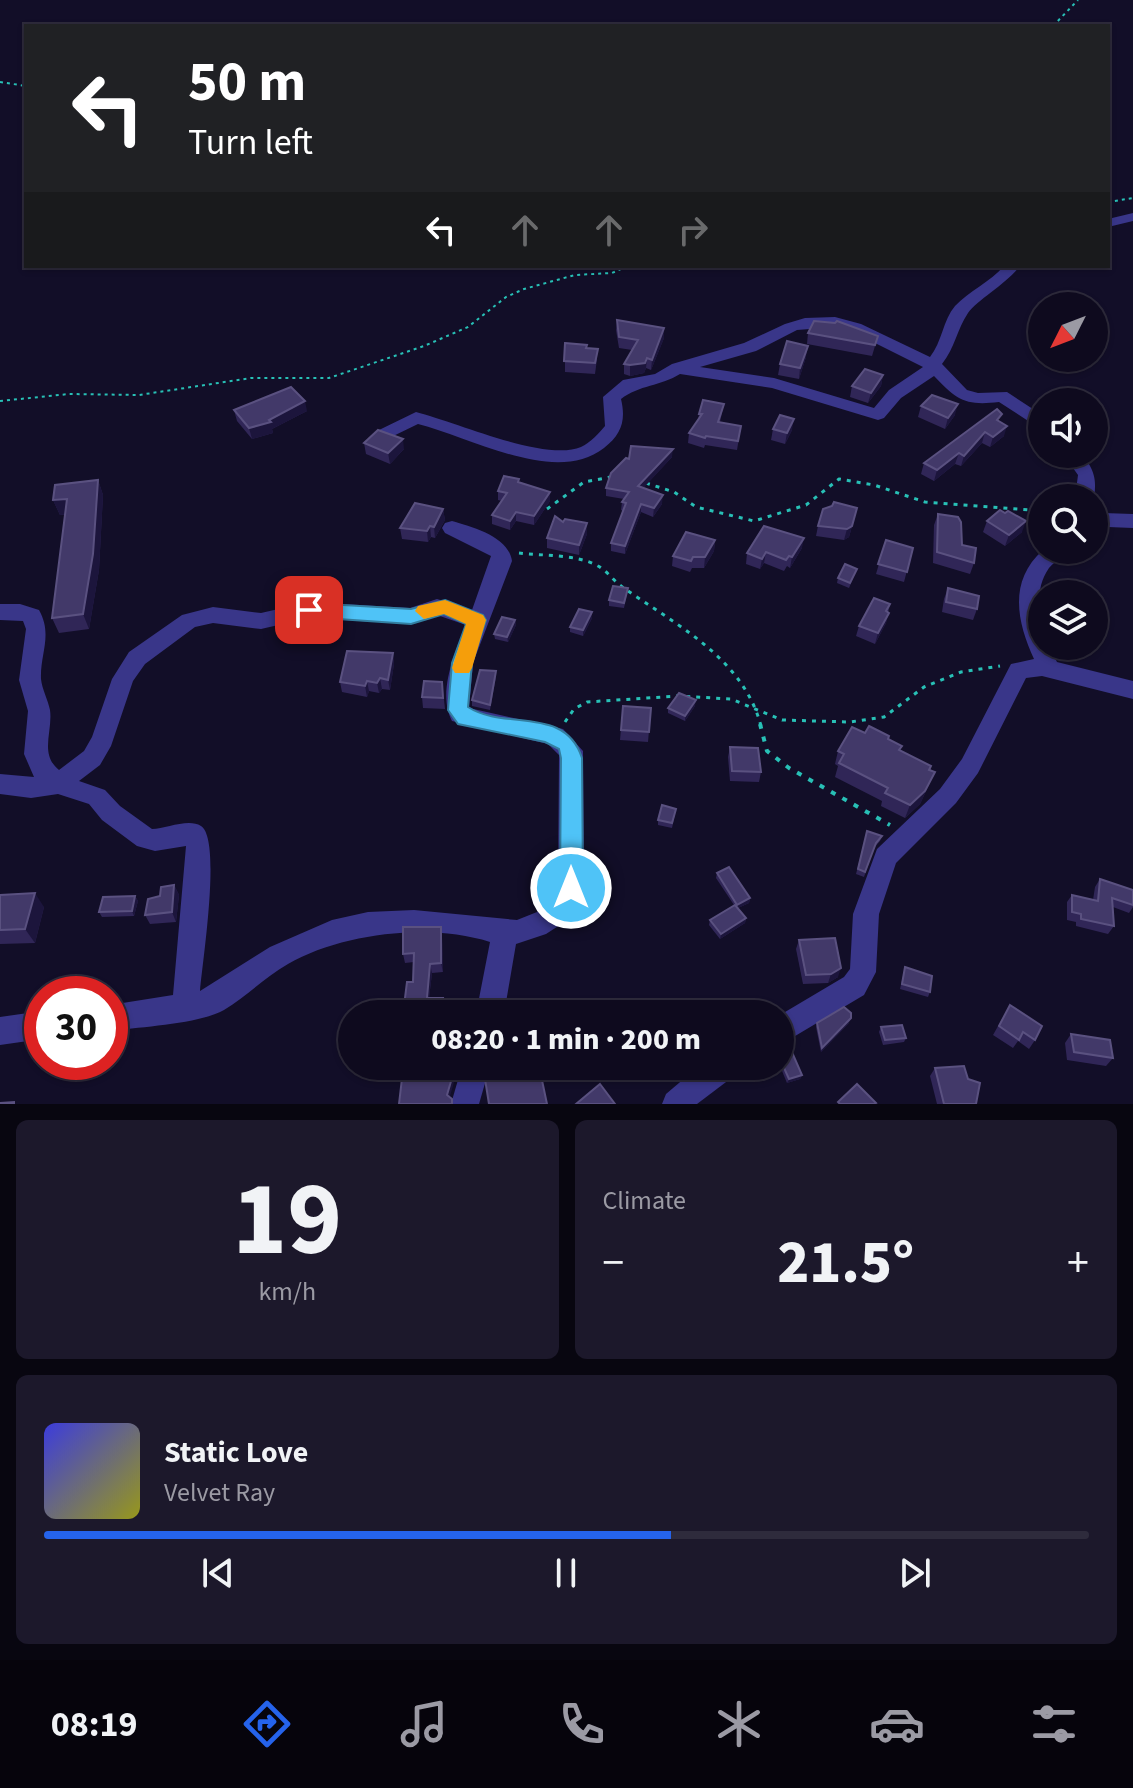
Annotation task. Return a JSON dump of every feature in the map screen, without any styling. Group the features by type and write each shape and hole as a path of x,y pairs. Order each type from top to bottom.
{"street":[{"path":"1110,223 1133,218"},
{"path":"678,368 774,383 872,414 882,412 895,394 921,378 933,365 946,348 961,310 998,282 1010,268"},
{"path":"385,434 416,418 466,430 530,453 576,455 599,444 614,424 612,397 629,384 660,379 678,368 744,349 805,323 827,322 855,327 933,365 961,394 978,399 1001,396 1028,414"},
{"path":"1108,520 1133,521"},
{"path":"128,1015 214,1001 266,960 292,946 352,927 391,923 474,926 505,933 527,929 547,920 564,907 571,888 571,751 562,739 460,715 462,663 500,568 501,553 492,545 452,528"},
{"path":"1041,564 1034,578 1028,608 1049,669"},
{"path":"0,784 31,788 58,784 92,758 99,748 120,688 137,658 189,621 213,615 261,621 309,610 411,616 437,607 477,620"},
{"path":"0,612 20,612 32,616 37,629 30,680 39,711 36,754 42,770 58,784 97,797 111,813 146,838 196,835 199,883 188,958 186,1007"},
{"path":"794,1022 854,986 863,972 866,914 886,857 948,796 970,766 1019,670 1029,666 1049,669 1133,690"},
{"path":"493,1000 505,933"},
{"path":"0,1031 24,1028"},
{"path":"465,1104 472,1080"},
{"path":"676,1104 703,1080"}],"path":[{"path":"1055,24 1078,0"},
{"path":"0,82 24,86"},
{"path":"1110,202 1133,198"},
{"path":"0,401 69,394 139,395 251,378 329,378 424,346 468,327 506,297 524,289 575,275 612,273 623,268"},
{"path":"547,509 592,479 619,477"},
{"path":"633,479 674,492 696,507 754,521 806,505 839,479 874,485 925,502 1028,510"},
{"path":"501,553 535,554 586,561 599,566 725,662 756,708 767,751 797,773 907,834"},
{"path":"562,739 566,717 581,705 597,700 686,696 709,700 735,699 792,721 850,722 894,712 924,687 961,672 1005,666 1019,670"}],"building":[{"path":"617,320 664,328 652,360 647,358 645,363 624,364 638,340 619,337"},
{"path":"814,321 837,321 878,336 875,345 808,333"},
{"path":"787,341 808,346 800,368 780,364"},
{"path":"565,343 598,349 595,363 564,361"},
{"path":"865,369 883,375 871,393 852,386"},
{"path":"291,387 305,401 269,420 271,422 249,428 234,410"},
{"path":"932,395 958,404 948,418 921,406"},
{"path":"703,400 724,404 718,422 741,426 738,441 689,433 702,414 699,414"},
{"path":"997,409 1002,414 997,420 1007,426 993,437 985,432 964,456 959,453 937,470 924,463"},
{"path":"780,415 794,419 787,433 773,429"},
{"path":"378,430 403,439 388,453 364,443"},
{"path":"631,446 673,449 638,486 663,495 654,508 641,504 625,546 611,543 626,503 622,502 629,492 606,488 611,473 626,458 629,459"},
{"path":"504,476 550,492 534,516 516,512 510,521 492,515 507,493 498,491"},
{"path":"98,480 93,554 83,614 52,618 67,499 53,500 55,485"},
{"path":"834,502 857,508 852,526 847,529 818,526 823,509"},
{"path":"415,503 443,509 434,527 430,526 427,531 400,528"},
{"path":"1000,510 1026,521 1009,535 987,521"},
{"path":"938,514 958,517 962,545 976,548 974,563 937,552"},
{"path":"555,516 563,522 565,519 587,523 579,545 547,538"},
{"path":"764,526 804,538 792,557 786,560 766,552 762,559 747,553"},
{"path":"686,532 715,540 705,557 693,557 691,561 673,556"},
{"path":"886,540 913,548 907,572 878,564"},
{"path":"845,564 857,569 850,583 838,578"},
{"path":"613,586 628,588 624,603 609,600"},
{"path":"948,588 979,596 977,609 946,602"},
{"path":"874,598 890,604 886,611 889,613 878,633 859,626"},
{"path":"579,609 592,612 583,630 570,627"},
{"path":"502,617 515,620 507,637 494,634"},
{"path":"347,651 393,653 388,680 380,678 377,683 367,681 365,686 340,682"},
{"path":"480,670 496,671 490,705 472,700"},
{"path":"424,681 442,682 443,698 422,697"},
{"path":"679,693 696,700 685,716 668,708"},
{"path":"623,706 651,708 649,732 621,730"},
{"path":"869,726 889,736 888,739 902,746 899,750 931,766 929,770 935,772 925,791 910,805 885,793 888,788 839,763 844,754 838,751 852,727 865,733"},
{"path":"730,747 758,748 761,772 732,771"},
{"path":"662,805 676,809 672,823 658,820"},
{"path":"867,831 882,836 876,843 865,872 858,869"},
{"path":"729,867 750,898 737,905 717,873"},
{"path":"1100,879 1133,890 1133,905 1112,898 1114,926 1081,919 1081,914 1072,912 1072,895 1098,901"},
{"path":"174,885 172,912 145,915 148,899 160,896 161,887"},
{"path":"35,893 25,929 0,930 0,895"},
{"path":"135,896 132,911 99,912 103,897"},
{"path":"735,905 746,918 721,934 710,920"},
{"path":"403,927 441,927 441,963 430,964 427,998 443,1000 405,1000 407,982 413,982 414,953 403,954"},
{"path":"835,938 841,968 831,974 806,975 799,940"},
{"path":"905,967 932,976 930,992 902,984"},
{"path":"1010,1005 1042,1026 1035,1040 1023,1032 1019,1040 999,1026"},
{"path":"844,1007 851,1013 851,1018 822,1048 817,1023"},
{"path":"902,1025 906,1038 885,1040 881,1027"},
{"path":"1071,1034 1110,1040 1113,1058 1074,1052"},
{"path":"794,1057 802,1075 794,1077"},
{"path":"964,1066 968,1079 980,1083 976,1104 944,1104 935,1068"},
{"path":"402,1080 451,1080 447,1095 452,1099 452,1104 399,1104"},
{"path":"485,1080 542,1080 547,1104 489,1104"},
{"path":"600,1084 615,1104 576,1104"},
{"path":"857,1084 876,1103 838,1102"}],"slow traffic":[{"path":"424,611 445,607 477,620 462,668"}],"route":[{"path":"309,610 411,616 445,607 477,620 462,663 458,710 465,718 545,733 562,739 568,745 572,758 571,888"}]}
